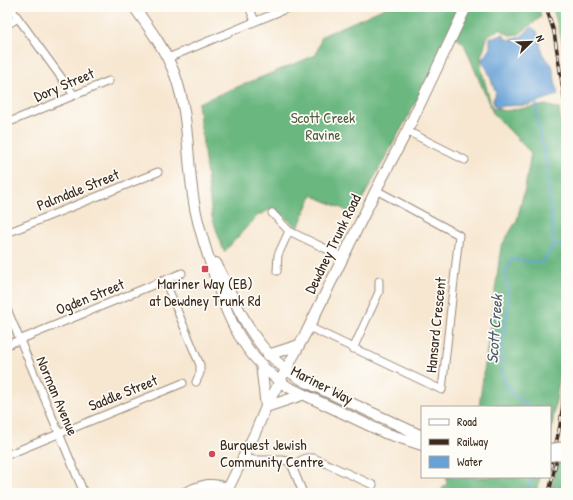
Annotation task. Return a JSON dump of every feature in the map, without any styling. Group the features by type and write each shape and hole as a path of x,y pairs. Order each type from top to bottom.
{"main road":[{"name":"Mariner Way","path":"134,7 158,40 175,75 181,98 193,196 200,231 226,309 232,323 247,348 280,382 302,395 385,433 421,445"},
{"name":"Dewdney Trunk Road","path":"228,490 244,458 266,407 309,327 342,257 407,131 466,7"},
{"name":"Mariner Way","path":"200,231 247,326 268,354 294,376 421,436"},
{"path":"268,354 299,345"},
{"path":"261,364 266,407 302,395"},
{"path":"551,449 566,447"},
{"path":"551,456 566,454"}],"street":[{"path":"10,7 74,95"},
{"path":"249,7 255,21"},
{"path":"168,58 290,7"},
{"path":"7,25 18,18"},
{"name":"Dory Street","path":"7,123 109,81"},
{"path":"407,131 465,160"},
{"name":"Palmdale Street","path":"7,233 158,172"},
{"name":"Hansard Crescent","path":"309,327 442,390 459,235 376,190"},
{"path":"272,213 289,231 342,257"},
{"path":"277,271 278,255 289,231"},
{"name":"Ogden Street","path":"7,345 182,273"},
{"path":"165,281 200,366 200,373 196,382"},
{"path":"353,349 379,292 379,281"},
{"name":"Norman Avenue","path":"7,309 84,493"},
{"name":"Saddle Street","path":"7,455 183,383"},
{"path":"244,458 254,460 288,461 303,493"},
{"path":"291,465 306,458 314,458 373,485"},
{"path":"183,493 208,484 216,484 228,490"}],"green space":[{"name":"Scott Creek Ravine","path":"387,7 539,7 541,17 519,34 509,35 500,29 488,35 481,57 481,68 492,108 505,111 546,105 559,109 566,161 566,335 551,433 551,406 479,406 501,247 517,220 525,188 531,153 493,113 464,44 453,35 354,214 312,195 298,228 273,208 257,216 224,252 212,217 198,103 316,55 322,36"},
{"path":"553,7 565,7 566,55"},
{"path":"558,462 566,462 566,493 550,493"},
{"path":"446,478 540,478 536,493 439,493 447,483"}],"water":[{"path":"531,27 537,31 543,55 552,65 558,95 528,105 503,106 497,108 494,106 493,100 496,93 482,59 490,50 490,37 497,37 504,34 505,39 514,39 523,35"}],"waterway":[{"path":"536,102 538,126 546,161 554,244"},
{"name":"Scott Creek","path":"554,244 566,246"},
{"name":"Scott Creek","path":"528,406 515,396 504,383 501,366 503,334 509,305 505,272 512,259 527,262 543,262 554,244"},
{"name":"Scott Creek","path":"525,493 532,478"}],"railway":[{"path":"546,7 554,32 566,109"},
{"path":"551,465 560,426 566,378"},
{"path":"549,493 556,462"}],"place":[{"name":"Mariner Way (EB) at Dewdney Trunk Rd","path":"205,269"},
{"name":"Burquest Jewish Community Centre","path":"212,454"}]}
